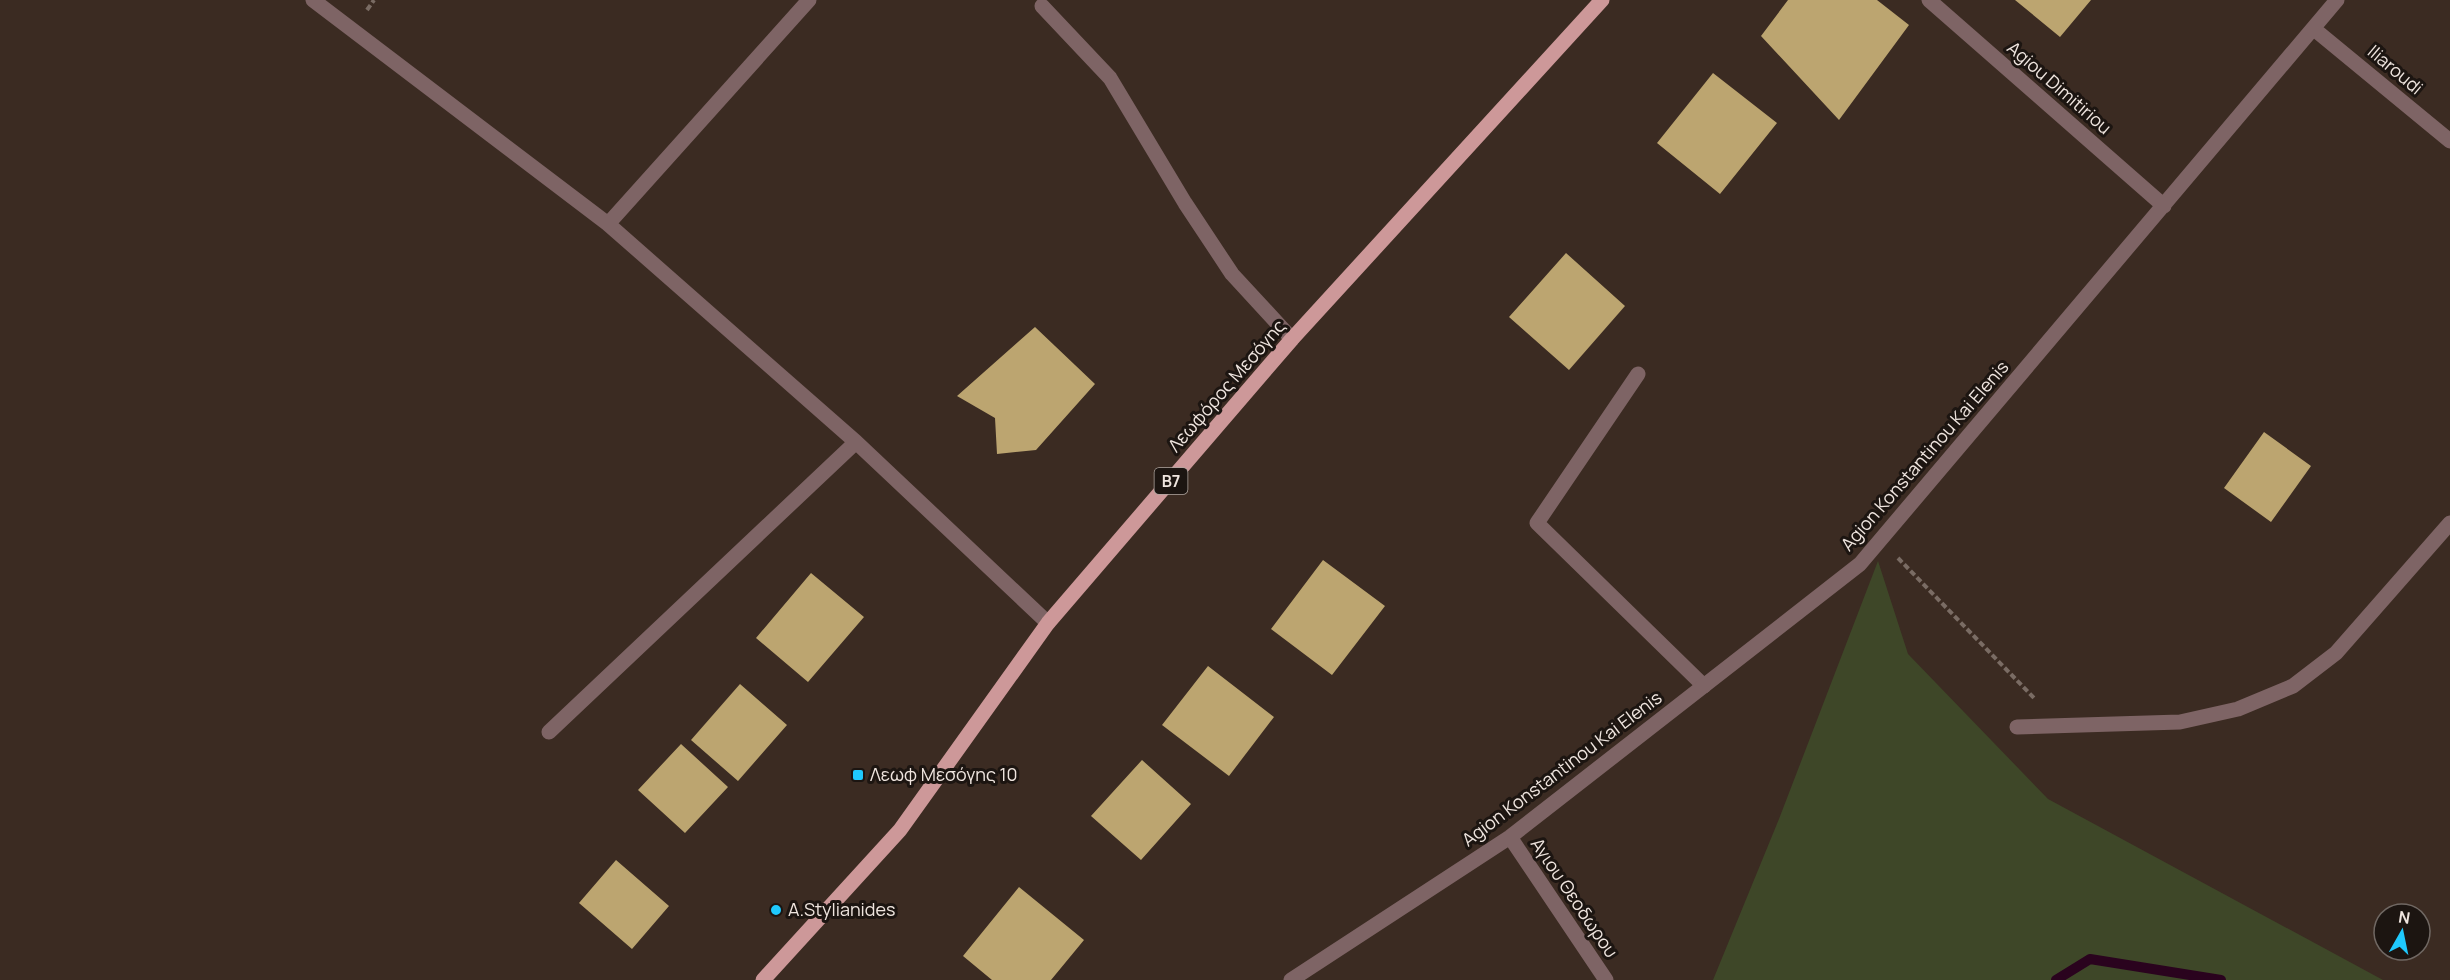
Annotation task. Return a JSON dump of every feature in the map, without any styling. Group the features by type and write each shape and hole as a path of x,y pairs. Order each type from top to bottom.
{"main road":[{"name":"Λεωφόρος Μεσόγης","path":"763,980 900,830 1048,623 1292,339 1602,0"}],"street":[{"path":"313,0 608,224 856,442 1048,623"},
{"path":"608,224 809,0"},
{"name":"Agiou Dimitiriou","path":"1929,0 2164,206"},
{"name":"Agion Konstantinou Kai Elenis","path":"1291,980 1510,837 1860,564 2337,0"},
{"path":"1042,6 1110,78 1185,203 1232,274 1292,339"},
{"name":"Iliaroudi","path":"2314,29 2450,141"},
{"path":"1638,374 1537,523 1704,686"},
{"path":"549,732 856,442"},
{"path":"2017,727 2180,722 2238,709 2293,686 2336,653 2450,523"},
{"name":"Αγιου Θεοδωρου","path":"1510,837 1606,980"}],"path":[{"path":"1881,540 2061,726"}],"green space":[{"path":"1878,561 1908,654 2048,799 2383,980 1713,980 1779,819"}],"building":[{"path":"1788,0 1877,0 1909,25 1839,120 1761,36"},
{"path":"2015,0 2091,0 2060,37"},
{"path":"1713,73 1777,123 1720,194 1657,143"},
{"path":"1566,253 1625,306 1569,370 1509,317"},
{"path":"1035,327 1095,384 1036,450 997,454 995,418 957,396"},
{"path":"2264,432 2311,466 2271,522 2224,488"},
{"path":"1323,560 1385,606 1332,675 1271,629"},
{"path":"811,573 864,617 808,682 756,638"},
{"path":"1208,666 1274,717 1229,776 1162,725"},
{"path":"740,684 787,725 738,781 691,740"},
{"path":"681,744 728,787 685,833 638,790"},
{"path":"1142,760 1191,804 1141,860 1091,816"},
{"path":"616,860 669,906 632,949 579,903"},
{"path":"1019,887 1084,940 1051,980 992,980 963,956"}],"waterway":[{"path":"2056,980 2090,959 2221,980"}],"place":[{"name":"Λεωφ Μεσόγης 10","path":"858,775"},
{"name":"A.Stylianides","path":"776,910"}]}
